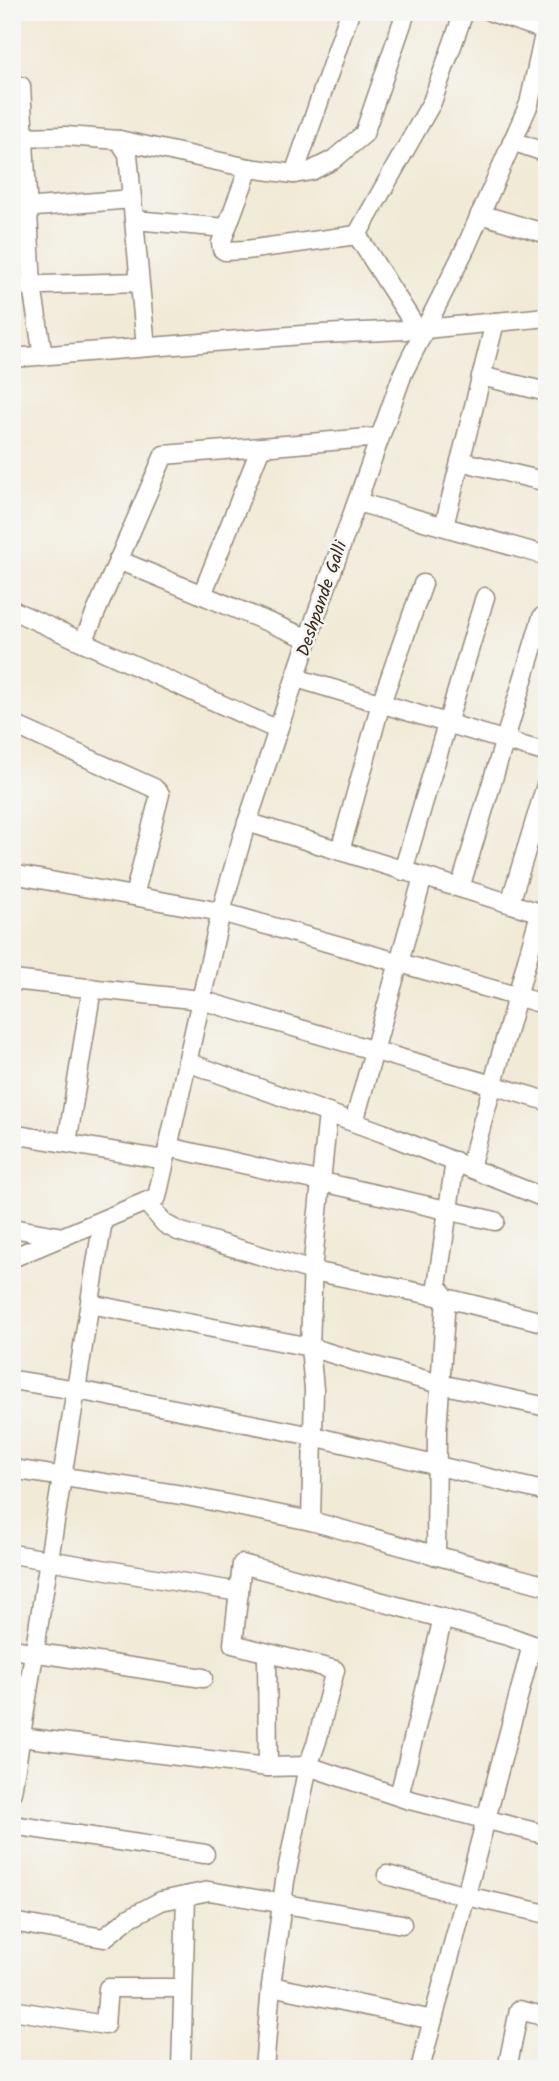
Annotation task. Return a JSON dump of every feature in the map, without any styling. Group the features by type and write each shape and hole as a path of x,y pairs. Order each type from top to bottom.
{"street":[{"path":"294,174 349,12"},
{"path":"19,137 66,136 119,140 249,168 294,174 311,171 333,160 364,134 407,12"},
{"path":"357,235 432,102 464,12"},
{"path":"491,12 546,26"},
{"name":"Deshpande Galli","path":"151,1200 167,1153 221,912 247,822 403,373 421,329 480,214 529,104 546,26"},
{"path":"21,86 20,209 43,356"},
{"path":"119,140 128,154 146,347"},
{"path":"512,141 547,153"},
{"path":"249,168 226,228 221,247 225,251 357,235"},
{"path":"20,209 132,199"},
{"path":"480,214 547,234"},
{"path":"134,220 226,228"},
{"path":"357,235 421,329"},
{"path":"12,286 139,282"},
{"path":"12,358 302,335 421,329 495,322 545,313"},
{"path":"444,526 495,322"},
{"path":"481,376 547,392"},
{"path":"83,642 164,455 380,437"},
{"path":"202,595 261,447"},
{"path":"460,461 547,482"},
{"path":"357,502 547,556"},
{"path":"118,560 309,639"},
{"path":"340,851 381,703 423,584"},
{"path":"403,871 485,597"},
{"path":"12,611 278,730"},
{"path":"460,888 542,617"},
{"path":"296,678 547,753"},
{"path":"14,731 154,788 160,794 134,896"},
{"path":"510,903 547,782"},
{"path":"247,822 543,914 493,1084 462,1164 448,1210 437,1286 446,1298 436,1466 436,1556"},
{"path":"354,1122 423,877"},
{"path":"13,878 221,912 547,1005"},
{"path":"12,979 201,1000 547,1101"},
{"path":"66,1143 92,988"},
{"path":"187,1062 354,1122 547,1199"},
{"path":"311,1521 314,1389 310,1347 313,1271 328,1113"},
{"path":"12,1135 167,1153 321,1181 495,1221"},
{"path":"12,1258 151,1200 166,1224 178,1231 313,1271 446,1298 547,1323"},
{"path":"12,1792 17,1737 35,1653 103,1220"},
{"path":"12,1228 63,1237"},
{"path":"90,1304 310,1347 440,1384 547,1407"},
{"path":"12,1380 313,1436 547,1492"},
{"path":"12,1469 182,1495 311,1521 547,1586"},
{"path":"12,1555 239,1592"},
{"path":"264,2069 282,1902 308,1766 335,1670 233,1644 242,1564 443,1618 539,1648 486,1820 418,2068"},
{"path":"399,1796 443,1618"},
{"path":"12,1648 203,1678"},
{"path":"267,1653 268,1767"},
{"path":"17,1737 268,1767 308,1766 399,1796 547,1835"},
{"path":"12,1825 205,1854"},
{"path":"387,1875 547,1914"},
{"path":"12,1922 104,1938 129,1918 161,1901 209,1891 402,1924"},
{"path":"181,2069 186,1896"},
{"path":"271,1986 433,2020"},
{"path":"12,2010 105,2025 108,1988 183,1988"},
{"path":"507,2069 519,2010 547,2017"}]}
